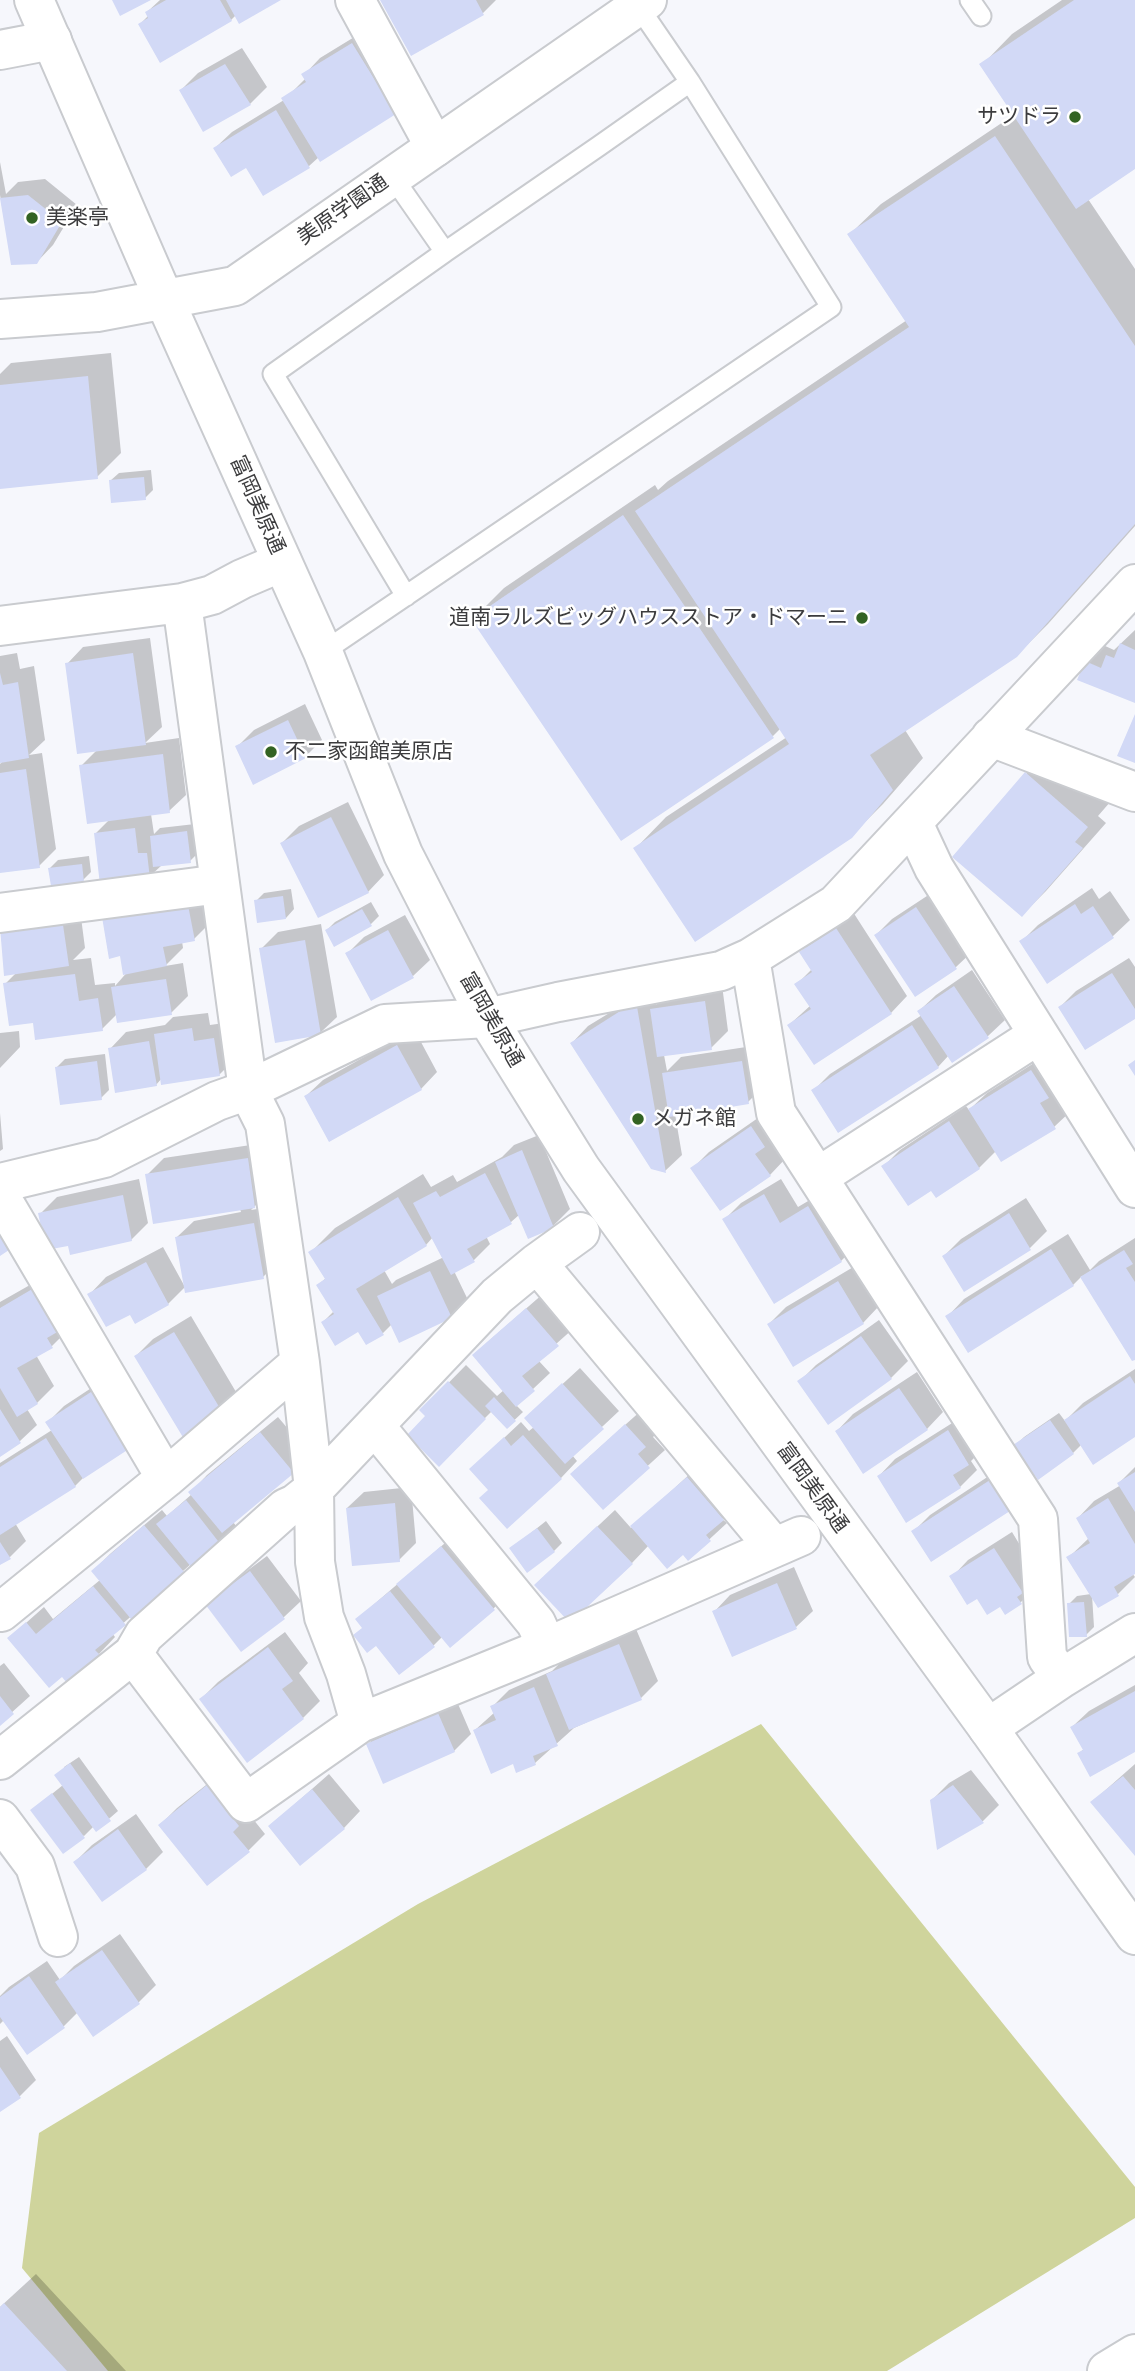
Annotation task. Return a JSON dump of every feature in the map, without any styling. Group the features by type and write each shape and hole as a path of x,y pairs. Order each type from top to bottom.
{"street":[{"name":"富岡美原通","path":"34,0 164,299 323,652 403,854 487,1018 581,1169 988,1728 1135,1935"},
{"path":"355,0 435,147"},
{"name":"美原学園通","path":"0,319 97,312 235,286 642,3"},
{"path":"0,50 52,40"},
{"path":"0,626 182,603 212,595 282,562"},
{"path":"0,1183 104,1158 217,1101 248,1090 385,1024 487,1018 721,971 750,958 836,904 1135,584"},
{"path":"182,603 248,1090 265,1124 300,1363 314,1489 315,1562 324,1616 346,1674 360,1723"},
{"path":"991,737 1135,792"},
{"path":"913,823 934,868 1135,1188"},
{"path":"0,913 220,884"},
{"path":"750,958 776,1113 1038,1519 1048,1657 1062,1678"},
{"path":"818,1177 1038,1035"},
{"path":"0,1196 166,1478"},
{"path":"0,1760 133,1654 144,1634 286,1507 295,1504 314,1489 498,1296 580,1232"},
{"path":"133,1654 246,1804 360,1723 547,1647 787,1542 537,1264"},
{"path":"0,1610 1,1612 166,1478 300,1363"},
{"path":"375,1426 536,1622 547,1647"},
{"path":"988,1728 1135,1633"},
{"path":"0,1819 35,1866 58,1937"},
{"path":"1107,2371 1135,2354"}],"lane":[{"path":"323,652 831,306 642,3"},
{"path":"406,596 272,374 690,82"},
{"path":"392,176 445,252"}],"green space":[{"path":"761,1724 1135,2187 1135,2218 887,2371 108,2371 22,2268 39,2133 418,1904"}],"building":[{"path":"112,0 151,0 120,16"},
{"path":"166,0 220,0 232,21 160,63 138,24 148,18 145,12"},
{"path":"226,0 281,0 239,24"},
{"path":"380,0 476,0 484,15 411,56"},
{"name":"サツドラ","path":"1074,0 1135,0 1135,169 1076,209 979,64"},
{"path":"352,43 396,114 320,162 281,98 306,82 301,74"},
{"path":"225,64 251,105 203,132 179,90"},
{"path":"276,110 310,168 263,196 246,168 231,177 213,148"},
{"path":"995,136 1135,346 1135,524 1017,657 870,755 893,790 852,838 695,942 633,848 789,744 635,511 909,327 847,234"},
{"path":"28,195 62,222 37,264 11,265 0,198"},
{"path":"88,376 98,479 0,489 0,385"},
{"path":"144,477 146,500 111,503 109,480"},
{"path":"623,515 774,738 621,841 471,619"},
{"path":"1120,643 1135,650 1135,703 1077,680 1085,661 1101,668 1106,655 1114,658"},
{"path":"133,653 146,745 77,754 65,663"},
{"path":"0,673 3,685 18,682 29,758 0,763"},
{"path":"1135,714 1135,763 1117,756"},
{"name":"不二家函館美原店","path":"288,720 306,758 253,785 235,746"},
{"path":"163,754 170,813 87,824 79,765"},
{"path":"26,769 40,868 0,873 0,773"},
{"path":"1025,772 1088,827 1075,842 1083,848 1022,917 952,857"},
{"path":"331,817 369,893 318,918 280,843"},
{"path":"135,828 138,853 147,853 150,879 100,885 94,833"},
{"path":"187,831 191,863 153,867 150,836"},
{"path":"82,864 84,882 51,886 48,868"},
{"path":"283,896 286,919 257,923 254,900"},
{"path":"187,900 195,941 163,947 167,966 123,975 120,956 109,959 102,917"},
{"path":"1075,904 1081,914 1093,906 1114,938 1047,984 1019,941"},
{"path":"916,907 957,969 915,997 874,935"},
{"path":"362,909 372,926 334,947 325,930"},
{"path":"62,918 69,966 4,976 0,927"},
{"path":"836,928 892,1014 814,1065 787,1025 811,1009 794,984 812,972 799,952"},
{"path":"388,930 414,978 371,1001 345,953"},
{"path":"305,940 321,1035 275,1043 259,948"},
{"path":"1112,973 1135,1009 1135,1019 1085,1050 1058,1007"},
{"path":"75,974 79,1001 98,998 103,1031 35,1040 33,1023 9,1026 3,983"},
{"path":"166,979 172,1015 117,1023 111,987"},
{"path":"954,986 989,1038 952,1063 917,1011"},
{"name":"メガネ館","path":"636,1001 666,1173 651,1169 570,1043"},
{"path":"705,1001 712,1050 657,1057 650,1009"},
{"path":"912,1025 939,1068 838,1133 811,1090"},
{"path":"192,1028 194,1041 214,1038 220,1076 161,1085 154,1034"},
{"path":"149,1041 157,1086 115,1093 108,1048"},
{"path":"397,1045 422,1090 329,1142 304,1096"},
{"path":"1135,1060 1135,1076 1128,1065"},
{"path":"97,1061 102,1100 60,1105 55,1067"},
{"path":"742,1061 749,1104 669,1117 662,1073"},
{"path":"1031,1070 1049,1098 1040,1103 1056,1129 1001,1162 968,1109"},
{"path":"949,1121 980,1169 936,1198 931,1191 908,1206 881,1166"},
{"path":"751,1126 765,1147 755,1154 771,1176 720,1211 690,1168"},
{"path":"522,1150 554,1228 528,1239 495,1162"},
{"path":"248,1158 255,1208 153,1224 145,1174"},
{"path":"485,1173 512,1224 467,1249 475,1262 451,1275 413,1203 436,1191 440,1197"},
{"path":"764,1194 780,1223 808,1206 842,1262 774,1304 722,1219"},
{"path":"123,1195 132,1241 70,1255 68,1246 46,1250 38,1213"},
{"path":"398,1197 427,1246 356,1289 384,1335 366,1345 358,1332 335,1346 321,1322 334,1314 316,1285 325,1279 308,1252"},
{"path":"1009,1213 1031,1250 964,1292 942,1256"},
{"path":"254,1223 264,1279 185,1293 175,1237"},
{"path":"0,1235 9,1250 0,1256"},
{"path":"1051,1249 1074,1286 968,1353 945,1316"},
{"path":"1124,1250 1133,1264 1126,1268 1135,1282 1135,1360 1132,1361 1080,1277"},
{"path":"146,1262 169,1305 135,1324 130,1315 106,1327 87,1294"},
{"path":"430,1271 452,1318 399,1343 377,1296"},
{"path":"838,1281 864,1324 793,1367 767,1324"},
{"path":"34,1288 59,1331 47,1338 53,1348 17,1368 38,1404 17,1417 0,1388 0,1308"},
{"path":"526,1308 559,1346 522,1376 535,1391 516,1407 472,1355"},
{"path":"174,1332 224,1415 184,1439 134,1356"},
{"path":"861,1336 892,1379 828,1425 797,1381"},
{"path":"1130,1376 1135,1384 1135,1437 1093,1465 1064,1420"},
{"path":"448,1381 486,1419 439,1467 407,1435 425,1416 419,1410"},
{"path":"562,1383 604,1429 565,1464 524,1418"},
{"path":"899,1388 928,1430 863,1474 835,1431"},
{"path":"94,1390 132,1447 83,1479 45,1422"},
{"path":"494,1397 516,1421 507,1429 485,1406"},
{"path":"0,1409 21,1443 0,1457"},
{"path":"1050,1420 1074,1454 1038,1480 1013,1445"},
{"path":"625,1424 646,1447 638,1454 650,1468 603,1510 570,1474"},
{"path":"948,1430 969,1465 953,1475 961,1488 906,1523 877,1476"},
{"path":"260,1432 294,1473 222,1533 188,1492"},
{"path":"523,1435 562,1479 507,1529 479,1498 488,1490 469,1469 504,1437 511,1446"},
{"path":"46,1438 76,1487 0,1535 0,1467"},
{"path":"1135,1472 1135,1512 1117,1483"},
{"path":"687,1477 724,1520 706,1535 711,1541 688,1561 683,1555 667,1569 630,1526"},
{"path":"990,1480 1010,1511 931,1562 911,1531"},
{"path":"1108,1498 1135,1544 1135,1574 1114,1587 1119,1596 1098,1608 1066,1557 1090,1543 1076,1518"},
{"path":"186,1500 225,1550 196,1573 156,1524"},
{"path":"395,1503 400,1562 352,1566 346,1508"},
{"path":"144,1525 185,1573 131,1619 91,1571"},
{"path":"597,1526 633,1564 570,1623 534,1585"},
{"path":"537,1528 555,1552 527,1573 509,1548"},
{"path":"0,1542 11,1559 0,1565"},
{"path":"441,1546 495,1610 450,1648 396,1584"},
{"path":"994,1548 1023,1593 1017,1597 1022,1604 1005,1615 1000,1607 987,1615 977,1599 967,1605 949,1576"},
{"path":"250,1571 285,1619 241,1652 205,1604"},
{"path":"777,1583 797,1629 732,1657 712,1611"},
{"path":"93,1586 126,1625 95,1650 100,1655 67,1683 62,1677 49,1688 7,1638 26,1622 36,1634"},
{"path":"390,1591 435,1647 399,1675 376,1646 367,1653 353,1635 362,1628 355,1619"},
{"path":"1084,1602 1087,1637 1069,1637 1067,1603"},
{"path":"619,1644 642,1700 569,1730 546,1674"},
{"path":"268,1647 293,1681 282,1689 304,1719 247,1763 199,1699"},
{"path":"534,1687 558,1746 533,1756 536,1765 516,1773 513,1764 491,1774 473,1730 496,1720 490,1706"},
{"path":"1135,1691 1135,1752 1090,1777 1077,1753 1083,1750 1070,1727"},
{"path":"0,1696 14,1714 0,1726"},
{"path":"438,1713 455,1752 383,1784 366,1744"},
{"path":"70,1763 111,1821 96,1832 54,1775"},
{"path":"1123,1776 1135,1790 1135,1856 1090,1802"},
{"path":"207,1785 239,1826 233,1832 250,1852 207,1886 158,1825"},
{"path":"953,1785 984,1823 937,1850 930,1800"},
{"path":"312,1789 345,1829 300,1866 268,1826"},
{"path":"52,1793 85,1838 63,1854 30,1810"},
{"path":"118,1829 147,1870 102,1902 73,1862"},
{"path":"102,1950 140,2004 93,2037 55,1982"},
{"path":"29,1976 65,2028 27,2055 0,2017 0,1997"},
{"path":"0,2067 21,2098 0,2112"},
{"path":"4,2303 67,2371 0,2371 0,2307"}],"place":[{"name":"サツドラ","path":"1075,117"},
{"name":"美楽亭","path":"32,218"},
{"name":"道南ラルズビッグハウスストア・ドマーニ","path":"862,618"},
{"name":"不二家函館美原店","path":"271,752"},
{"name":"メガネ館","path":"638,1119"}]}
